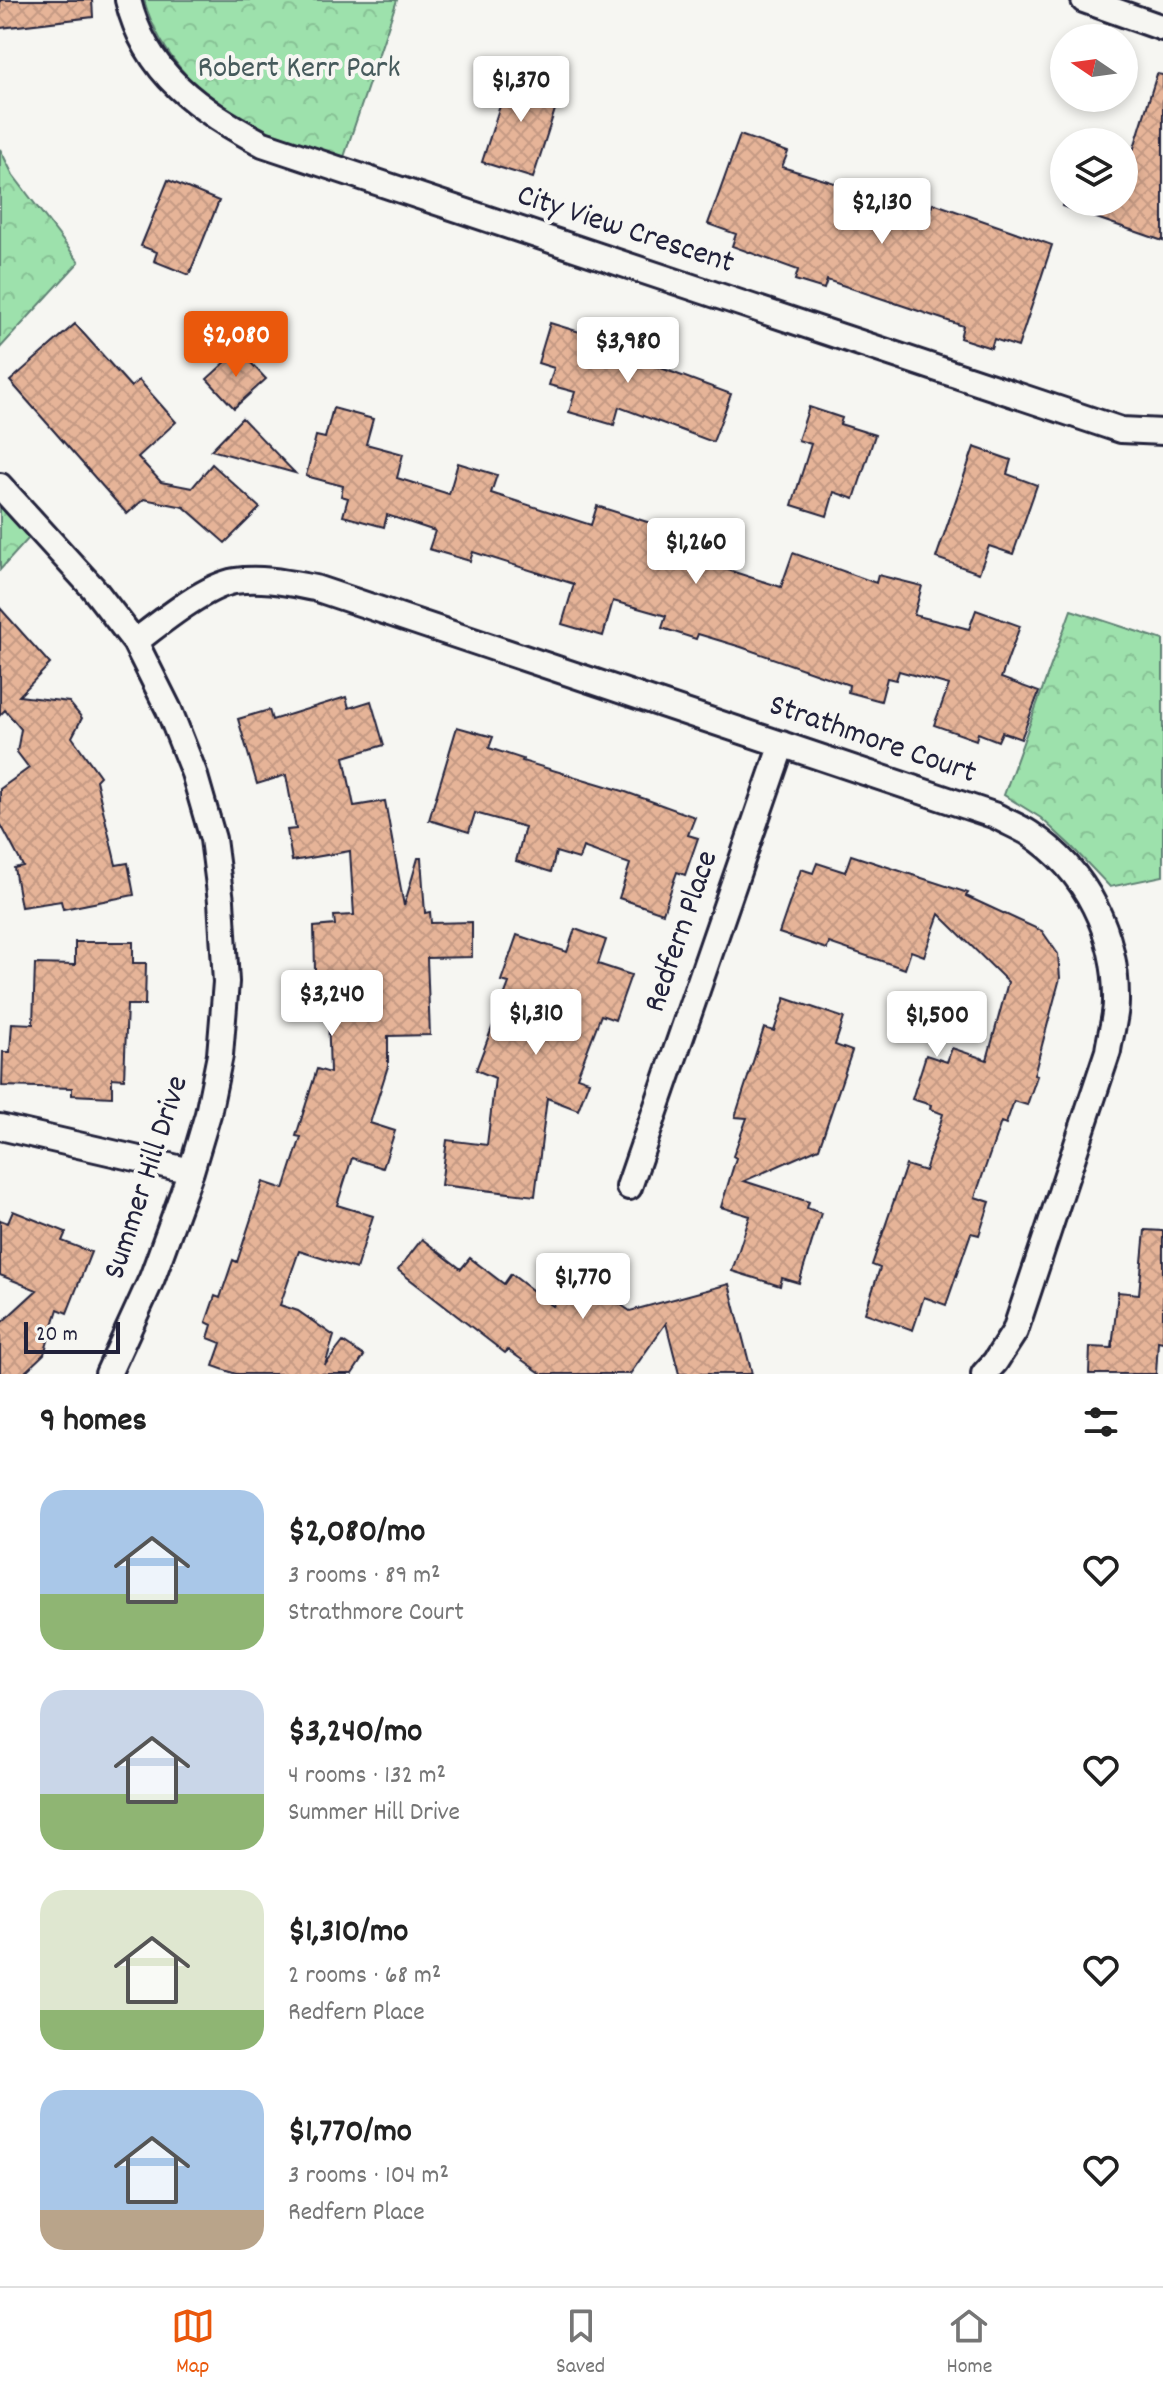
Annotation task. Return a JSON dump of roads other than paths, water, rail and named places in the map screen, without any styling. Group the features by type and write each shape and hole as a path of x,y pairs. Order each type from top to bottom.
{"street":[{"name":"City View Crescent","path":"128,0 133,21 153,57 187,97 219,120 263,144 1121,430 1163,432"},
{"path":"1084,0 1163,28"},
{"name":"Summer Hill Drive","path":"0,486 93,588 135,642 169,710 194,773 213,839 226,982 220,1055 208,1114 191,1171 116,1371"},
{"name":"Strathmore Court","path":"135,642 193,599 233,581 272,580 315,588 996,816 1029,833 1064,861 1084,887 1107,930 1116,1004 1108,1051 1015,1331 984,1374"},
{"name":"Redfern Place","path":"629,1187 782,744"},
{"path":"0,1127 191,1171"}],"park label":[{"name":"Robert Kerr Park","path":"299,70"}]}
